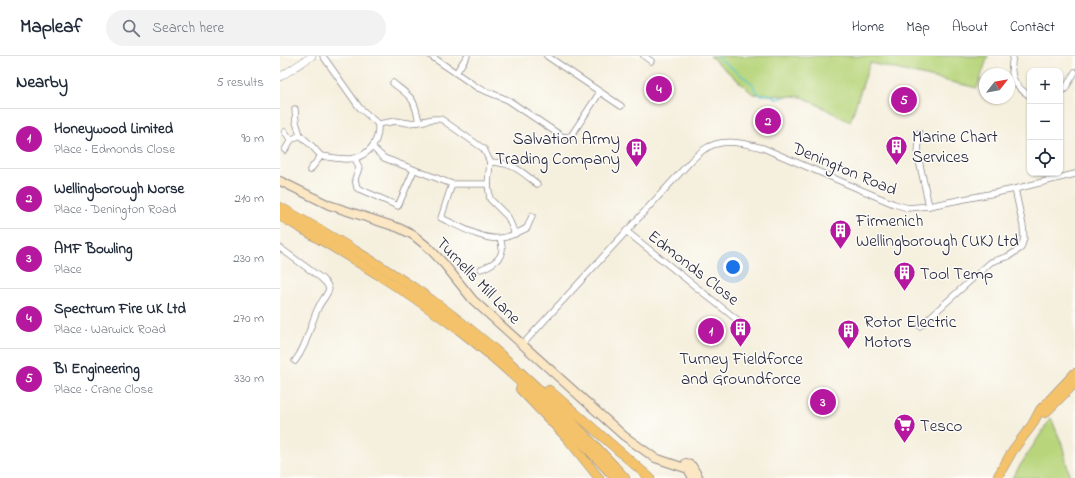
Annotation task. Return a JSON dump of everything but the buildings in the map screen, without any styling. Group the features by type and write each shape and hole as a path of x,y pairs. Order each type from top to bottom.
{"main road":[{"name":"Turnells Mill Lane","path":"280,181 330,205 398,228 413,235 429,248 444,264 473,300 624,436 655,458 688,469 693,478"},
{"path":"280,207 381,265 430,299 524,369 597,430 650,478"},
{"path":"280,216 368,267 459,330 502,365 536,396 568,427 615,478"},
{"path":"459,330 499,368 567,438 598,478"},
{"path":"480,337 547,396 625,478"},
{"path":"1032,425 1037,414 1045,404 1075,373"},
{"path":"997,478 1013,450 1032,425 1075,383"},
{"name":"Turnells Mill Lane","path":"651,454 658,454 689,464 695,469 699,478"}],"street":[{"path":"280,77 312,56"},
{"path":"295,108 296,122 300,135 321,156 355,158 372,147 379,133 378,124 359,107 323,56"},
{"path":"431,56 478,88 508,100 563,137 571,136 600,92"},
{"path":"456,73 467,56"},
{"path":"548,56 621,106"},
{"path":"644,56 651,61"},
{"path":"1013,56 1011,73 1019,88 1027,94"},
{"path":"1063,90 1075,72"},
{"path":"393,83 415,103 419,122"},
{"path":"378,124 396,121 408,123 441,119 484,149 490,162 488,184 490,199 508,216 516,234"},
{"path":"285,132 291,140"},
{"path":"919,133 918,156 929,206"},
{"path":"285,150 291,140 300,135"},
{"name":"Denington Road","path":"522,345 626,231 703,150 722,142 742,143 763,148 894,204 908,208 929,206 1075,174"},
{"path":"372,147 384,158 452,184 488,184"},
{"path":"310,170 321,156"},
{"path":"355,158 359,168 354,178 357,188 398,206 414,170"},
{"path":"490,162 509,164 520,170 537,184"},
{"path":"452,184 441,218 487,238 500,239 516,234 527,228 532,216"},
{"path":"920,326 991,262 1009,256 1021,248 1024,238 1023,226 1015,188"},
{"name":"Edmonds Close","path":"626,231 745,326"},
{"path":"481,269 487,267 499,258 503,249 500,239"},
{"path":"280,248 321,278 329,289 328,294 317,309 303,347 295,361"}],"green space":[{"path":"710,56 988,56 984,68 979,68 979,82 977,88 870,63 850,122 803,97 753,94"},
{"path":"1051,418 1062,444 1070,478 1012,478"}],"waterway":[{"path":"716,56 753,84 755,90 760,95 767,94 776,99 784,97"}],"place":[{"name":"Spectrum Fire UK Ltd","path":"659,89"},
{"name":"BI Engineering","path":"904,100"},
{"name":"Wellingborough Norse","path":"768,121"},
{"name":"Marine Chart Services","path":"896,166"},
{"name":"Salvation Army Trading Company","path":"636,168"},
{"name":"Firmenich Wellingborough (UK) Ltd","path":"840,250"},
{"name":"Tool Temp","path":"905,292"},
{"name":"Honeywood Limited","path":"711,331"},
{"name":"Turney Fieldforce and Groundforce","path":"741,348"},
{"name":"Rotor Electric Motors","path":"849,350"},
{"name":"AMF Bowling","path":"823,402"},
{"name":"Tesco","path":"904,444"}]}
